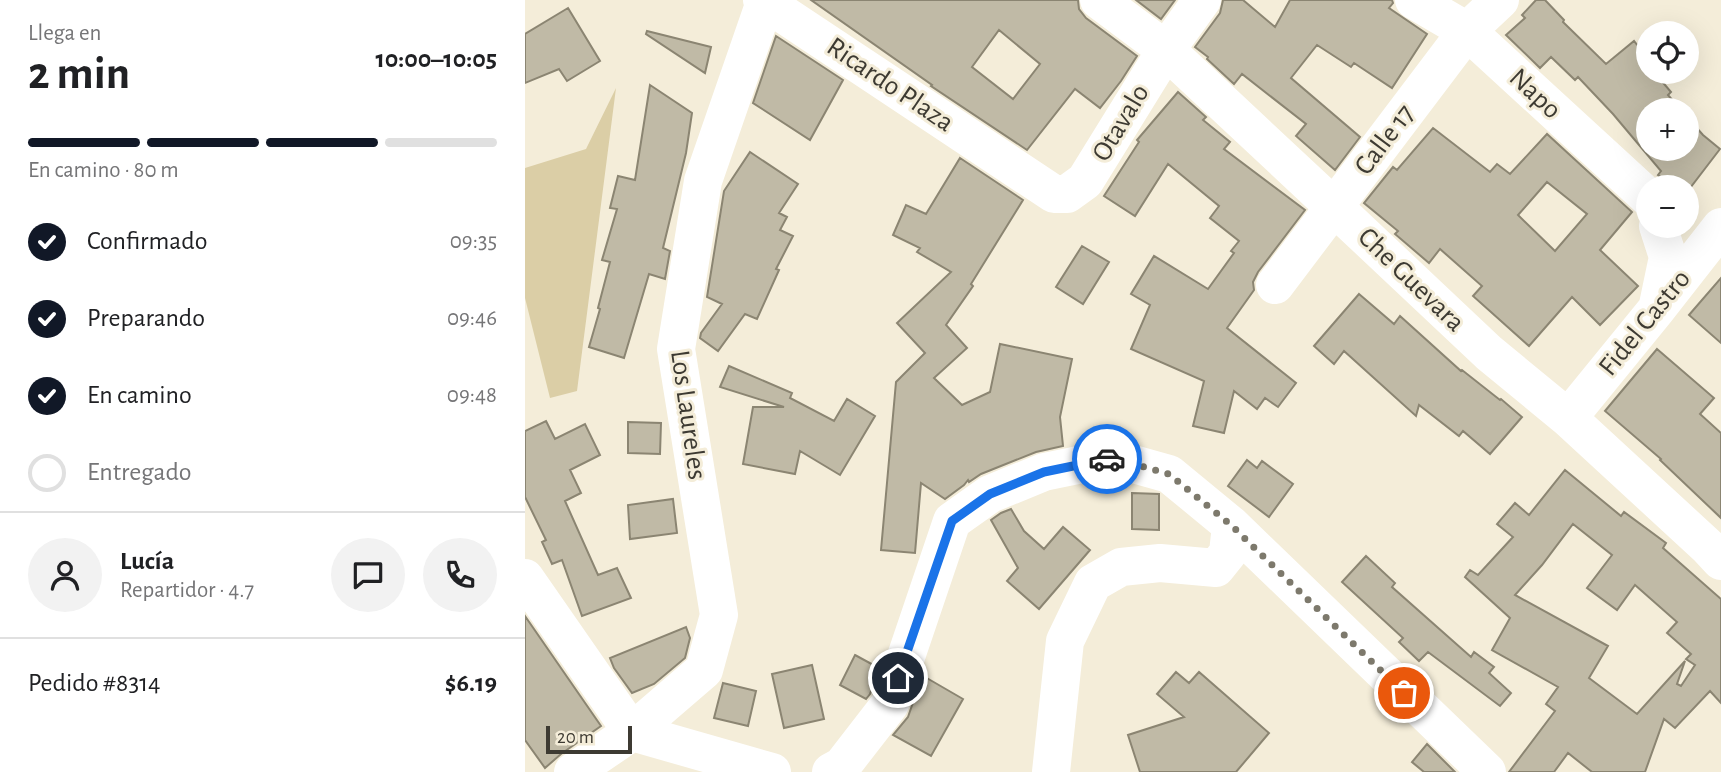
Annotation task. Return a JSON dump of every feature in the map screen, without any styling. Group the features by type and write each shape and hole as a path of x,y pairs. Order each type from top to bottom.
{"street":[{"name":"Che Guevara","path":"1099,0 1166,50 1489,354 1568,418 1721,561"},
{"name":"Otavalo","path":"1018,171 1054,194 1066,194 1085,181 1166,50 1202,0"},
{"name":"Napo","path":"1414,0 1467,32 1636,186"},
{"name":"Calle 17","path":"1275,285 1467,32 1500,0"},
{"name":"Ricardo Plaza","path":"763,1 1018,171"},
{"name":"Los Laureles","path":"573,772 632,732 704,670 719,615 676,349 703,181 763,1"},
{"name":"Fidel Castro","path":"1568,418 1721,227"},
{"path":"1656,310 1668,257 1662,238"},
{"path":"831,772 842,766 890,704 952,521 990,494 1044,472 1112,458 1169,474 1231,525 1487,772"},
{"path":"1051,772 1065,641 1093,583 1121,567 1160,562 1216,568 1228,553 1231,525"},
{"path":"525,578 632,732 772,772"}],"shaded area":[{"path":"616,88 577,391 550,398 525,298 525,168 586,149"}],"building":[{"path":"811,0 1078,0 1079,9 1086,18 1137,56 1100,108 1075,89 1027,150","holes":["999,30 1040,64 1013,99 972,67"]},
{"path":"1136,0 1175,0 1161,19"},
{"path":"1223,0 1243,0 1275,27 1290,0 1392,0 1389,8 1427,34 1392,88 1354,63 1351,67 1317,45 1291,78 1360,137 1335,170 1296,136 1306,124 1242,74 1234,84 1195,47 1220,13"},
{"path":"1536,0 1545,0 1563,22 1606,64 1634,41 1636,84 1664,84 1671,92 1668,95 1671,98 1636,98 1636,141 1578,77 1575,80 1551,57 1540,68 1506,35 1525,18 1522,15"},
{"path":"568,8 600,61 567,81 559,69 525,83 525,34"},
{"path":"647,31 711,47 705,73 646,34"},
{"path":"776,36 843,80 810,140 753,103"},
{"path":"650,85 692,113 686,153 663,248 670,251 665,279 649,274 624,358 589,347 610,262 602,260 617,209 610,208 618,176 635,180"},
{"path":"1178,92 1206,117 1203,120 1230,142 1224,149 1305,210 1258,272 1253,282 1254,290 1227,328 1296,383 1278,407 1265,398 1257,409 1234,391 1224,433 1193,426 1204,381 1131,349 1150,305 1131,294 1154,256 1208,289 1234,253 1231,251 1239,241 1210,218 1219,206 1168,164 1135,216 1104,196 1139,142 1137,140"},
{"path":"1433,128 1490,172 1497,164 1510,174 1547,134 1632,212 1600,250 1638,286 1600,325 1572,297 1529,346 1473,296 1482,286 1440,249 1429,263 1395,234 1398,231 1364,203 1393,167 1397,170","holes":["1547,182 1587,214 1555,251 1518,215"]},
{"path":"1699,130 1720,149 1699,176 1658,175 1661,171 1653,161 1699,161"},
{"path":"750,152 798,184 779,213 787,217 780,230 793,236 776,269 779,270 757,319 745,314 718,351 700,338 722,304 707,297 724,191"},
{"path":"960,158 1023,200 971,284 973,286 946,325 967,348 934,378 962,405 990,392 1000,344 1072,359 1060,417 1063,446 1036,452 981,474 969,482 968,480 945,499 921,483 915,553 881,550 896,382 925,353 897,323 951,272 917,252 920,248 893,235 906,205 926,214"},
{"path":"1082,246 1109,262 1083,304 1056,287"},
{"path":"1721,278 1721,343 1689,315"},
{"path":"1359,294 1394,324 1400,316 1461,371 1522,417 1490,454 1463,431 1459,436 1419,405 1416,416 1344,351 1334,364 1314,346"},
{"path":"1657,349 1714,398 1700,414 1721,433 1721,518 1661,459 1605,411"},
{"path":"729,366 792,393 790,398 834,421 847,399 875,416 840,475 800,451 795,474 743,464 753,407 784,407 720,387"},
{"path":"546,421 555,439 585,424 600,455 570,470 581,493 565,501 598,575 617,568 631,598 582,616 562,560 552,564 542,542 546,540 525,497 525,431"},
{"path":"628,422 661,423 660,454 628,453"},
{"path":"1247,460 1257,468 1262,461 1293,484 1269,517 1228,486"},
{"path":"1565,470 1621,516 1624,512 1666,543 1663,548 1721,599 1721,703 1710,691 1675,728 1664,719 1645,772 1592,772 1568,753 1554,772 1509,772 1555,711 1546,704 1558,687 1492,650 1510,618 1465,577 1470,570 1478,575 1513,537 1497,524 1515,503 1529,515","holes":["1573,524 1612,555 1587,588 1617,610 1635,585 1677,622 1667,633 1691,654 1686,659 1695,665 1681,686 1677,684 1685,661 1637,714 1589,678 1608,646 1515,595"]},
{"path":"1132,493 1159,494 1159,530 1132,529"},
{"path":"673,499 677,533 630,539 628,505"},
{"path":"1011,509 1024,531 1044,549 1063,527 1090,550 1039,609 1007,581 1018,568 991,520"},
{"path":"1366,556 1395,583 1392,587 1471,657 1474,652 1494,667 1489,673 1511,693 1500,706 1428,652 1419,661 1399,642 1403,638 1342,582"},
{"path":"525,616 601,726 545,768 525,740"},
{"path":"686,627 690,638 685,658 654,684 632,693 610,658"},
{"path":"855,655 879,668 866,699 840,685"},
{"path":"812,665 824,719 784,728 772,674"},
{"path":"1176,672 1189,683 1199,672 1269,733 1236,772 1140,772 1128,735 1184,717 1157,694"},
{"path":"925,677 963,699 931,756 893,735 908,717 918,688"},
{"path":"723,683 756,691 748,726 714,718"},
{"path":"1427,744 1455,772 1424,772 1412,762"}],"way so far":[{"path":"1107,459 1112,458 1169,474 1231,525 1404,693"}],"route":[{"path":"898,678 952,521 990,494 1044,472 1107,459"}]}
